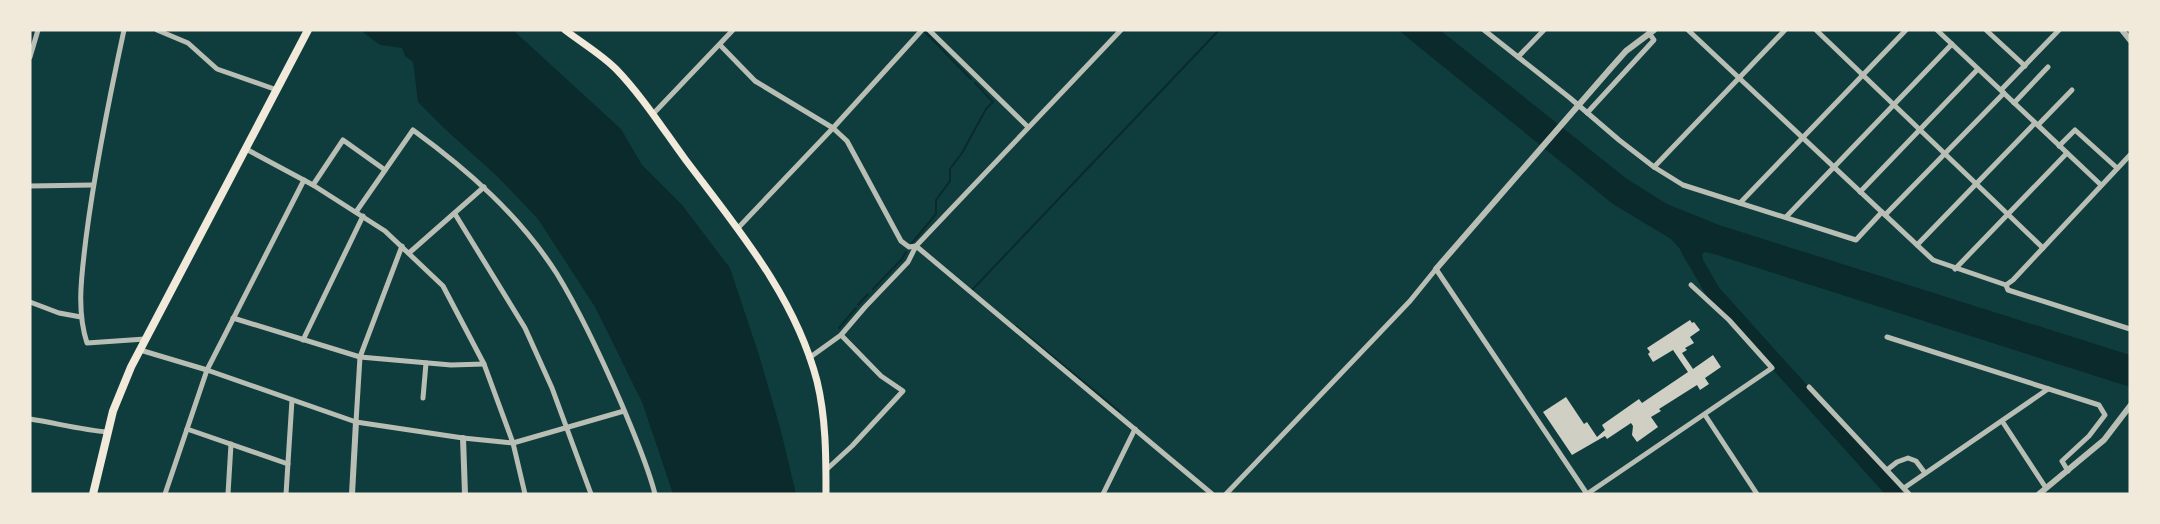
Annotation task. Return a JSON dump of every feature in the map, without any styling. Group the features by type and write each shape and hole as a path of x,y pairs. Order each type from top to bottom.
{"main road":[{"path":"93,494 122,385 308,30"},
{"path":"565,30 613,67 653,114 738,228 785,300 817,381 826,443 826,494"}],"street":[{"path":"30,57 38,30"},
{"path":"124,30 93,185 84,257 81,317 87,343 145,339"},
{"path":"157,30 188,43 217,69 277,90"},
{"path":"653,114 733,30"},
{"path":"738,228 922,30"},
{"path":"929,30 1028,127"},
{"path":"809,358 841,335 908,262 916,246 1121,30"},
{"path":"1484,30 1654,167 1683,185 1856,240 1945,154 2059,30"},
{"path":"1518,57 1544,30"},
{"path":"1688,30 1933,260 2006,285 2008,290 2130,329"},
{"path":"1654,167 1785,30"},
{"path":"1816,30 2043,248"},
{"path":"1740,203 1906,30"},
{"path":"1937,30 2101,185"},
{"path":"1986,30 2025,66"},
{"path":"2122,30 2130,40"},
{"path":"1226,494 1410,301 1569,114 1626,51 1652,32 1654,40 1587,113"},
{"path":"1786,217 1952,44"},
{"path":"720,45 755,81 833,128 847,141 901,241 909,247 916,246 1212,494"},
{"path":"2014,103 2048,67"},
{"path":"1860,192 1978,69"},
{"path":"1917,245 2072,90"},
{"path":"356,213 413,130 450,157 484,187 529,236 557,274 608,373 650,474 655,494"},
{"path":"2060,146 2075,130 2117,168"},
{"path":"313,185 343,140 386,170"},
{"path":"246,149 313,185 385,231 443,286 484,364 513,443 525,494"},
{"path":"1955,269 2067,153"},
{"path":"2006,285 2130,155"},
{"path":"165,494 207,370 304,180"},
{"path":"30,186 93,185"},
{"path":"409,253 484,187"},
{"path":"455,213 525,328 552,388 591,494"},
{"path":"303,340 363,216"},
{"path":"352,494 360,357 402,246"},
{"path":"1436,269 1587,494 1772,368 1729,320 1691,285"},
{"path":"30,302 59,313 81,317"},
{"path":"233,318 360,357 451,365 484,364"},
{"path":"826,470 852,446 903,391 881,376 841,335"},
{"path":"1887,337 2099,405 2105,415 2089,436 2062,461 2068,471"},
{"path":"139,350 207,370 356,422 463,438 513,443 624,411"},
{"path":"423,398 426,363"},
{"path":"1809,387 1909,494"},
{"path":"1904,488 2048,389"},
{"path":"286,494 292,400"},
{"path":"2039,494 2104,440 2130,406"},
{"path":"1705,415 1757,494"},
{"path":"30,419 108,432"},
{"path":"2002,421 2046,488"},
{"path":"187,429 288,464"},
{"path":"1103,494 1135,429"},
{"path":"463,438 465,494"},
{"path":"228,494 231,444"},
{"path":"1887,470 1897,462 1908,458 1916,461 1925,473"}],"water":[{"path":"360,30 513,30 621,129 642,165 682,205 730,268 759,355 796,494 673,494 642,402 595,307 538,219 498,177 418,102 413,62 405,56 402,48 380,45"},
{"path":"1398,30 1440,30 1627,179 1667,204 1719,225 2130,355 2130,387 1714,254 1705,252 1702,254 1704,265 1697,268 1671,239 1613,204"}],"building":[{"path":"1690,320 1700,330 1690,337 1694,343 1685,348 1687,350 1682,353 1693,369 1713,355 1721,367 1705,378 1709,384 1700,390 1697,385 1659,409 1661,411 1651,417 1658,427 1637,442 1632,435 1631,423 1607,439 1605,436 1572,455 1543,412 1566,397 1584,424 1587,422 1597,437 1605,430 1602,425 1639,399 1642,403 1688,372 1673,350 1653,362 1647,348"}],"waterway":[{"path":"972,290 1219,30"},
{"path":"925,32 971,79"},
{"path":"912,243 936,214 936,200 950,181 950,169 962,153 986,109 993,102 975,83"},
{"path":"1688,249 1713,292 1895,494"},
{"path":"873,289 906,252"},
{"path":"858,305 868,294"},
{"path":"839,328 856,308"},
{"path":"1016,326 1120,412"}]}
